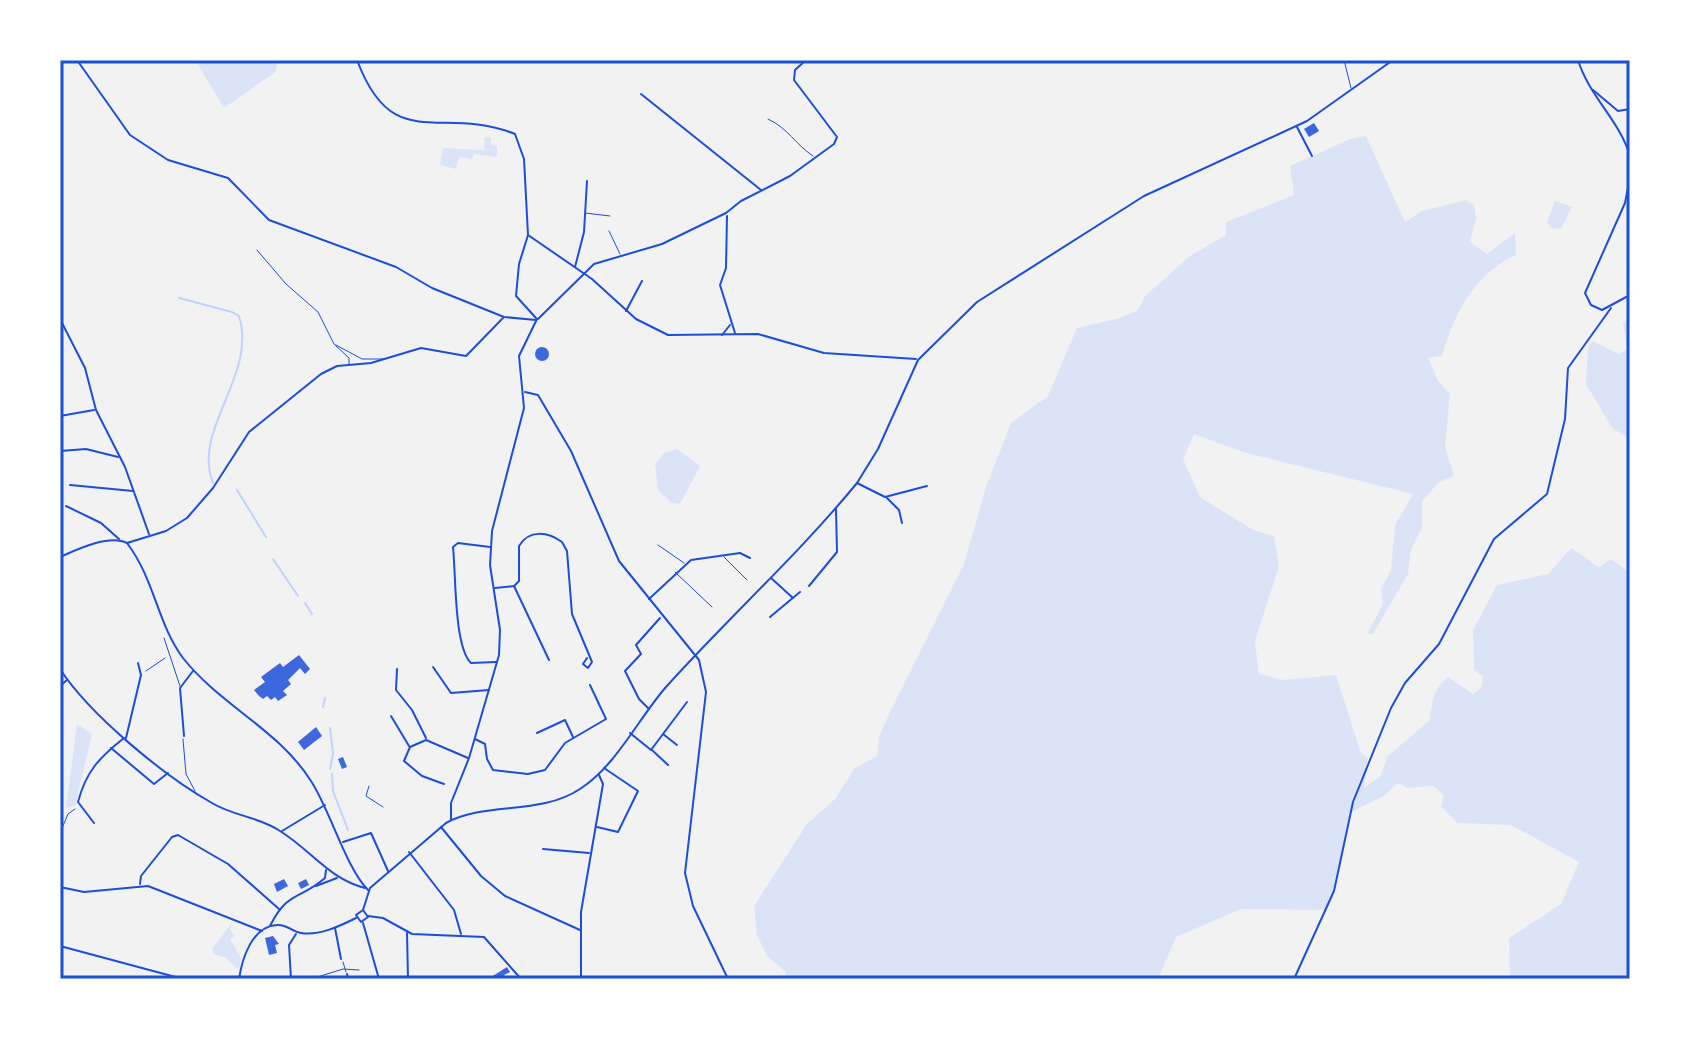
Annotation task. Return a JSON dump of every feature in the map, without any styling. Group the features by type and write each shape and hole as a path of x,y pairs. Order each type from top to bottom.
{"street":[{"path":"77,60 130,135 155,153 228,178 257,210 278,225 396,267 432,288 504,317 537,319"},
{"path":"357,60 373,98 394,116 456,122 515,134 524,159 528,235 519,264 516,296 537,319"},
{"path":"451,820 451,803 469,758 497,662 500,635 490,547 524,408 525,392 519,356 537,319 594,264 667,242 726,213 817,158 837,140 822,113 794,80 795,70 806,60"},
{"path":"1344,60 1351,91"},
{"path":"270,926 281,925 297,933 335,927 356,918 357,913 363,910 368,890 409,852 451,820 558,800 581,789 599,774 695,656 857,483 878,449 918,360 984,296 1112,215 1171,182 1297,127 1393,60"},
{"path":"1578,60 1589,86 1613,121 1630,156"},
{"path":"1589,86 1618,111 1630,109"},
{"path":"641,94 762,191"},
{"path":"768,119 790,131 795,143 817,158"},
{"path":"1297,127 1312,156"},
{"path":"1602,320 1597,309 1586,298 1586,288 1625,203 1630,177"},
{"path":"575,269 587,181"},
{"path":"585,213 610,216"},
{"path":"726,213 727,255 720,285 735,335"},
{"path":"609,231 620,257"},
{"path":"528,235 583,273 626,311 668,335 772,336 824,353 918,360"},
{"path":"257,250 286,284 318,312 334,344 349,358 347,365"},
{"path":"626,311 642,281"},
{"path":"1294,979 1334,891 1353,802 1391,708 1405,683 1439,644 1494,539 1547,494 1565,419 1568,368 1611,308 1630,295"},
{"path":"1597,309 1611,308"},
{"path":"127,543 178,525 199,507 261,419 321,374 421,348 466,356 504,317"},
{"path":"60,319 85,368 96,410 135,492 149,536"},
{"path":"722,335 730,324"},
{"path":"334,344 358,357 385,359"},
{"path":"525,392 538,395 565,440 608,540 648,600 695,656 704,674 706,692 685,854 685,879 693,906 728,979"},
{"path":"60,416 96,410"},
{"path":"60,451 86,449 120,457"},
{"path":"857,483 885,497 897,507 902,523"},
{"path":"70,485 135,492"},
{"path":"885,497 927,486"},
{"path":"66,506 101,523 119,540 127,543 149,577 171,640 194,670 289,753 325,805 368,890"},
{"path":"809,586 837,552 836,507"},
{"path":"514,586 521,572 519,546 522,540 541,533 562,542 567,551 572,614 587,658"},
{"path":"60,557 87,546 119,540"},
{"path":"490,547 458,543 453,547 460,620 457,636 464,656 471,663 497,662"},
{"path":"658,545 684,563"},
{"path":"648,600 684,563 740,553 750,558"},
{"path":"722,556 747,580"},
{"path":"675,572 712,607"},
{"path":"770,577 793,598"},
{"path":"494,589 514,586"},
{"path":"514,586 549,660"},
{"path":"770,617 800,592"},
{"path":"649,709 639,699 625,671 641,654 636,645 661,617"},
{"path":"164,638 180,686 184,766 196,794"},
{"path":"94,823 78,802 86,776 111,748 126,738 141,675 138,663"},
{"path":"433,667 451,693 489,690"},
{"path":"60,669 94,711 196,794 218,807 281,831 337,878 368,890"},
{"path":"397,669 396,690 412,710 426,740 469,758"},
{"path":"180,686 194,670"},
{"path":"60,686 67,680"},
{"path":"475,739 485,744 487,759 493,770 528,774 545,770 555,753 606,719 590,685"},
{"path":"651,750 687,702"},
{"path":"391,716 410,747"},
{"path":"537,733 565,720 574,738"},
{"path":"630,733 668,765"},
{"path":"663,734 677,745"},
{"path":"426,740 410,747 404,761 422,776 444,784"},
{"path":"111,748 154,784 169,772"},
{"path":"596,826 618,832 638,791 604,768"},
{"path":"581,979 581,931 590,853 603,784 599,774"},
{"path":"369,786 366,796 383,807"},
{"path":"281,831 325,805"},
{"path":"441,827 481,876 505,896 581,931"},
{"path":"343,842 371,833 388,871"},
{"path":"140,885 143,875 173,836 178,835 228,864 279,909"},
{"path":"543,849 590,853"},
{"path":"409,852 454,910 461,934"},
{"path":"315,886 325,878 326,869"},
{"path":"239,979 245,952 270,926 288,899 337,878"},
{"path":"60,887 84,892 140,885 160,889 262,931"},
{"path":"363,910 368,916 381,917 407,932 480,935 490,941 521,979"},
{"path":"277,915 281,925"},
{"path":"363,922 368,916"},
{"path":"356,918 363,922 379,979"},
{"path":"335,927 348,979"},
{"path":"407,932 408,979"},
{"path":"291,979 289,945 297,933"},
{"path":"60,946 183,979"},
{"path":"311,979 345,969 359,970"}],"path":[{"path":"141,675 170,655"},
{"path":"60,833 78,802"}],"shaded area":[{"path":"195,60 279,60 275,72 224,108"},
{"path":"1366,136 1405,222 1422,211 1466,200 1474,205 1476,218 1470,242 1487,254 1515,233 1516,255 1489,272 1478,284 1460,310 1442,356 1428,358 1438,381 1450,394 1445,447 1454,476 1439,482 1422,501 1422,527 1411,550 1408,574 1373,634 1367,634 1383,604 1381,590 1391,570 1395,525 1413,494 1243,452 1194,434 1183,459 1200,497 1253,530 1274,536 1279,566 1255,641 1259,674 1284,680 1336,675 1361,753 1368,758 1364,788 1380,777 1388,756 1430,720 1436,691 1448,677 1473,694 1481,688 1483,676 1474,670 1473,630 1497,585 1548,574 1571,548 1599,567 1611,559 1630,573 1630,979 1510,979 1509,938 1561,904 1579,862 1511,825 1457,823 1441,807 1444,795 1433,786 1407,788 1398,783 1384,796 1349,813 1334,891 1327,910 1241,909 1176,937 1158,979 788,979 785,971 767,956 757,935 754,906 807,824 835,799 855,768 877,756 879,737 891,710 964,564 986,487 1011,423 1048,396 1077,328 1120,318 1138,310 1145,296 1190,256 1226,235 1226,222 1294,195 1290,166 1350,139"},
{"path":"485,137 491,138 491,144 497,146 497,157 474,154 472,159 459,157 456,169 440,165 443,148 484,150"},
{"path":"1555,201 1572,207 1561,229 1551,228 1547,222"},
{"path":"1630,317 1630,439 1612,428 1586,384 1588,346 1593,341 1619,354 1627,349 1623,323"},
{"path":"677,449 700,466 680,504 672,503 658,490 655,464 664,453"},
{"path":"77,724 92,734 75,806 66,808"},
{"path":"232,923 230,930 235,936 230,939 241,958 239,970 226,958 214,954 212,949"}],"building":[{"path":"1314,123 1319,131 1309,137 1304,129"},
{"path":"542,347 549,354 542,361 535,354"},
{"path":"299,655 310,669 305,674 300,668 288,680 291,684 283,691 287,695 278,701 275,697 271,700 267,696 263,699 259,696 254,690 265,682 261,677 280,663 283,667"},
{"path":"316,727 322,736 304,750 298,742"},
{"path":"343,757 347,767 342,769 338,759"},
{"path":"284,879 288,886 277,892 274,884"},
{"path":"306,879 309,885 301,889 298,883"},
{"path":"273,936 279,944 275,945 277,953 269,955 265,938"},
{"path":"507,967 510,972 504,975 506,979 488,979"}],"waterway":[{"path":"179,298 239,316 242,338 240,359 210,443 209,463 213,483"},
{"path":"237,490 266,537"},
{"path":"273,559 298,596"},
{"path":"305,603 312,614"},
{"path":"323,707 325,698"},
{"path":"330,728 333,754 330,769"},
{"path":"332,774 333,791 348,830"}]}
